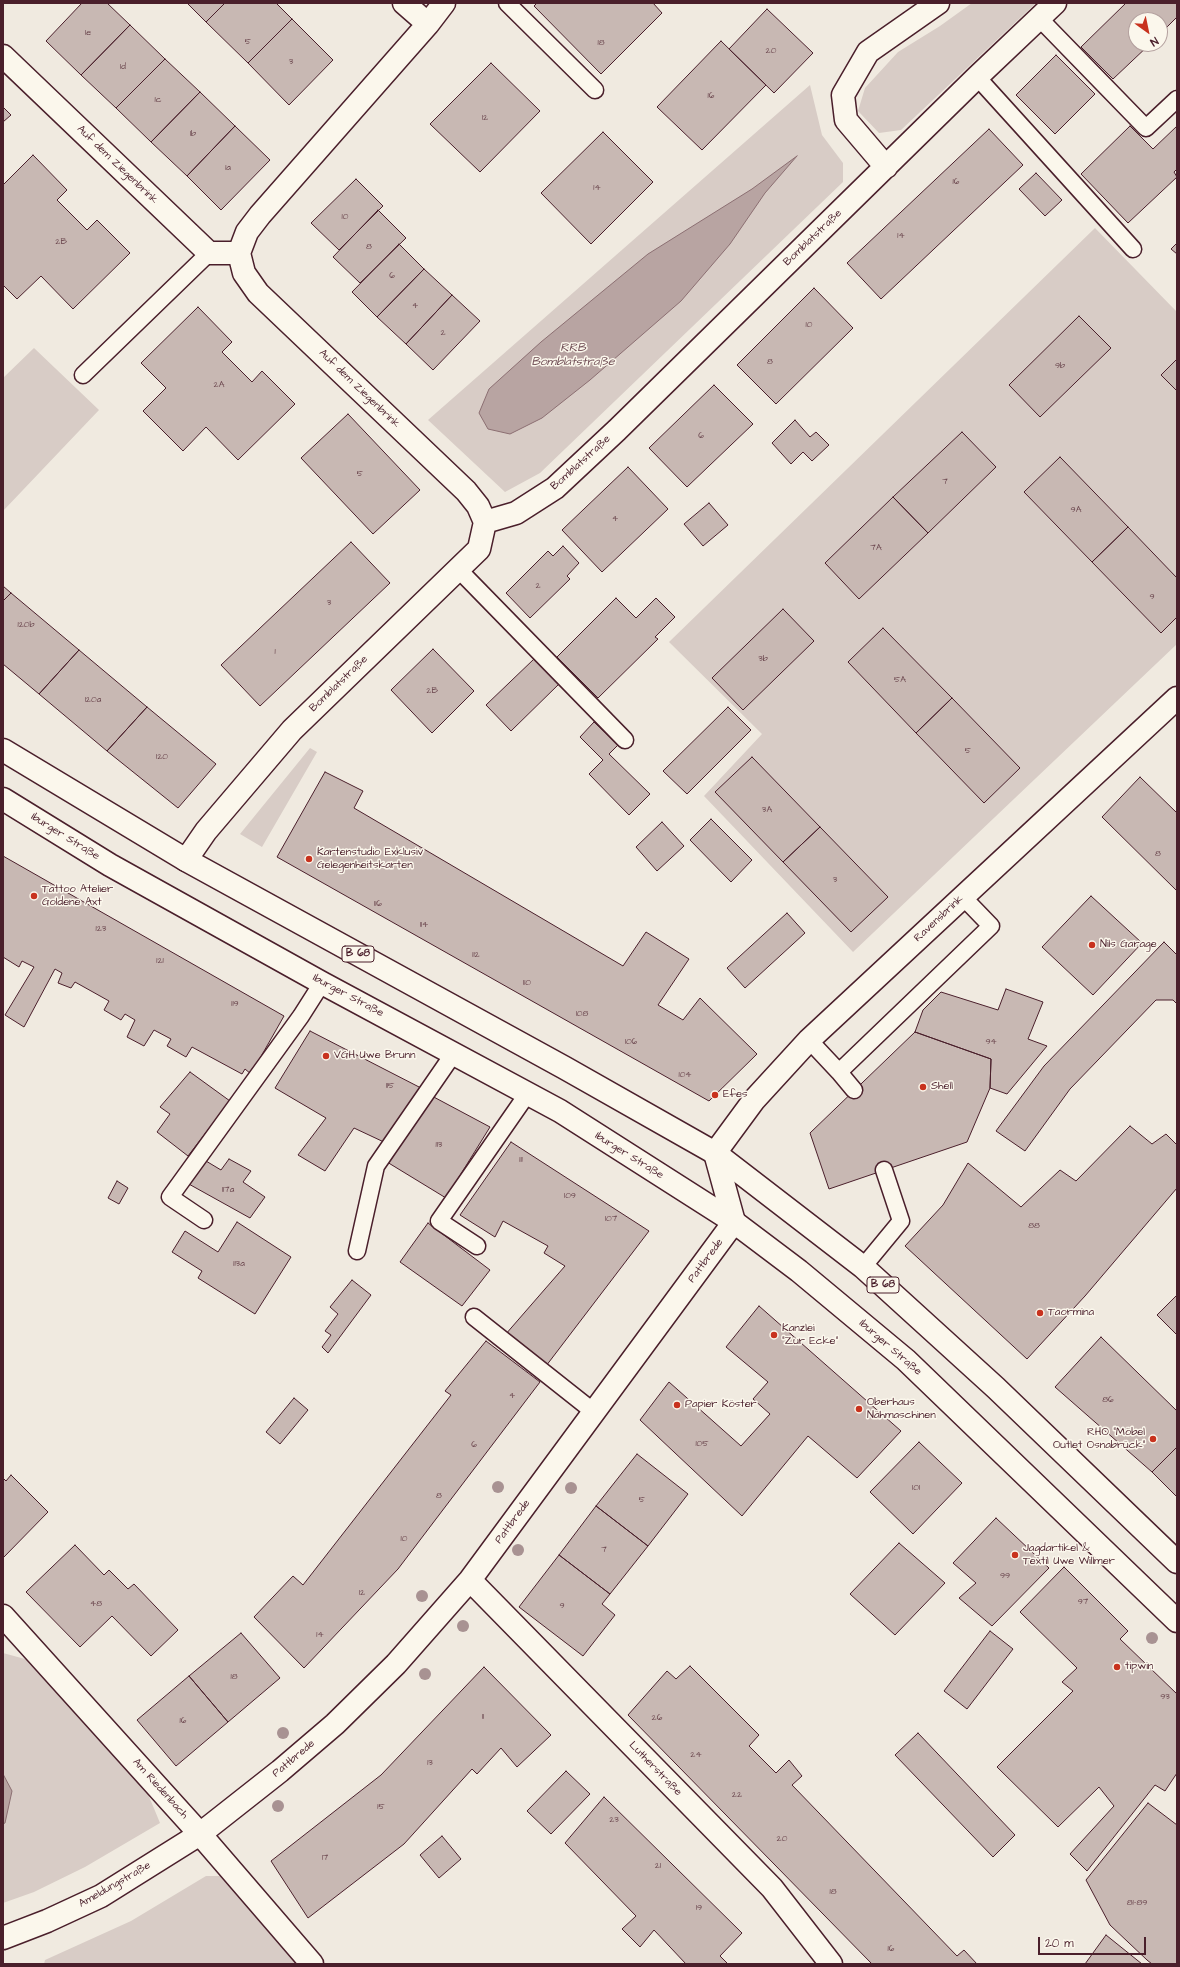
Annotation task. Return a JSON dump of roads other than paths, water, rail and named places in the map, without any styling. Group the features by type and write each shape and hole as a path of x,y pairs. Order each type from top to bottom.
{"street":[{"path":"404,3 428,24"},
{"path":"209,252 239,253 247,232 260,215 428,24 444,3"},
{"path":"886,167 846,120 842,94 868,52 938,3"},
{"name":"Bomblatstraße","path":"186,860 206,831 292,730 479,549 485,522 516,513 555,488 617,430 977,77 1055,3"},
{"name":"Auf dem Ziegenbrink","path":"3,56 209,252"},
{"name":"Auf dem Ziegenbrink","path":"239,253 244,273 258,293 466,491 478,506 485,522"},
{"name":"Ravensbrink","path":"715,1153 754,1100 809,1040 1177,698"},
{"name":"B 68","path":"3,750 186,860 565,1068 715,1153 863,1267 996,1388 1177,1562"},
{"name":"Iburger Straße","path":"3,799 110,865 322,983 560,1111 734,1222 799,1271 906,1360 1177,1622"},
{"path":"715,1153 734,1222"},
{"name":"Pattbrede","path":"200,1834 280,1771 335,1724 396,1664 470,1580 734,1222"},
{"name":"Lutherstraße","path":"470,1580 772,1888 831,1964"},
{"name":"Am Riedenbach","path":"3,1616 200,1834 312,1964"},
{"name":"Ameldungstraße","path":"3,1938 47,1921 101,1896 200,1834"}],"lane":[{"path":"507,3 595,90"},
{"path":"1039,18 1146,128 1177,99"},
{"path":"977,77 1133,249"},
{"path":"83,375 209,252"},
{"path":"458,569 625,740"},
{"path":"839,1072 991,926 963,897"},
{"path":"204,1220 170,1197 301,1016 322,983"},
{"path":"809,1040 854,1090"},
{"path":"357,1251 376,1166 454,1053"},
{"path":"477,1246 439,1221 528,1093"},
{"path":"863,1267 901,1221 884,1170"},
{"path":"474,1317 594,1412"}],"water":[{"name":"RRB Bomblatstraße","path":"797,156 765,193 730,244 681,301 590,380 542,418 510,434 488,429 479,413 489,389 541,342 648,254 752,189"},
{"path":"3,1774 12,1791 5,1823 3,1824"}],"place":[{"name":"Kartenstudio Exklusiv Gelegenheitskarten","path":"309,859"},
{"name":"Tattoo Atelier Goldene Axt","path":"34,896"},
{"name":"Nils Garage","path":"1092,945"},
{"name":"VGH Uwe Brunn","path":"326,1056"},
{"name":"Shell","path":"923,1087"},
{"name":"Efes","path":"715,1095"},
{"name":"Taormina","path":"1040,1313"},
{"name":"Kanzlei \"Zur Ecke\"","path":"774,1335"},
{"name":"Papier Köster","path":"677,1405"},
{"name":"Oberhaus Nähmaschinen","path":"859,1409"},
{"name":"RHO \"Möbel Outlet Osnabrück\"","path":"1153,1439"},
{"name":"Jagdartikel & Textil Uwe Willmer","path":"1015,1555"},
{"name":"tipwin","path":"1117,1667"}]}
